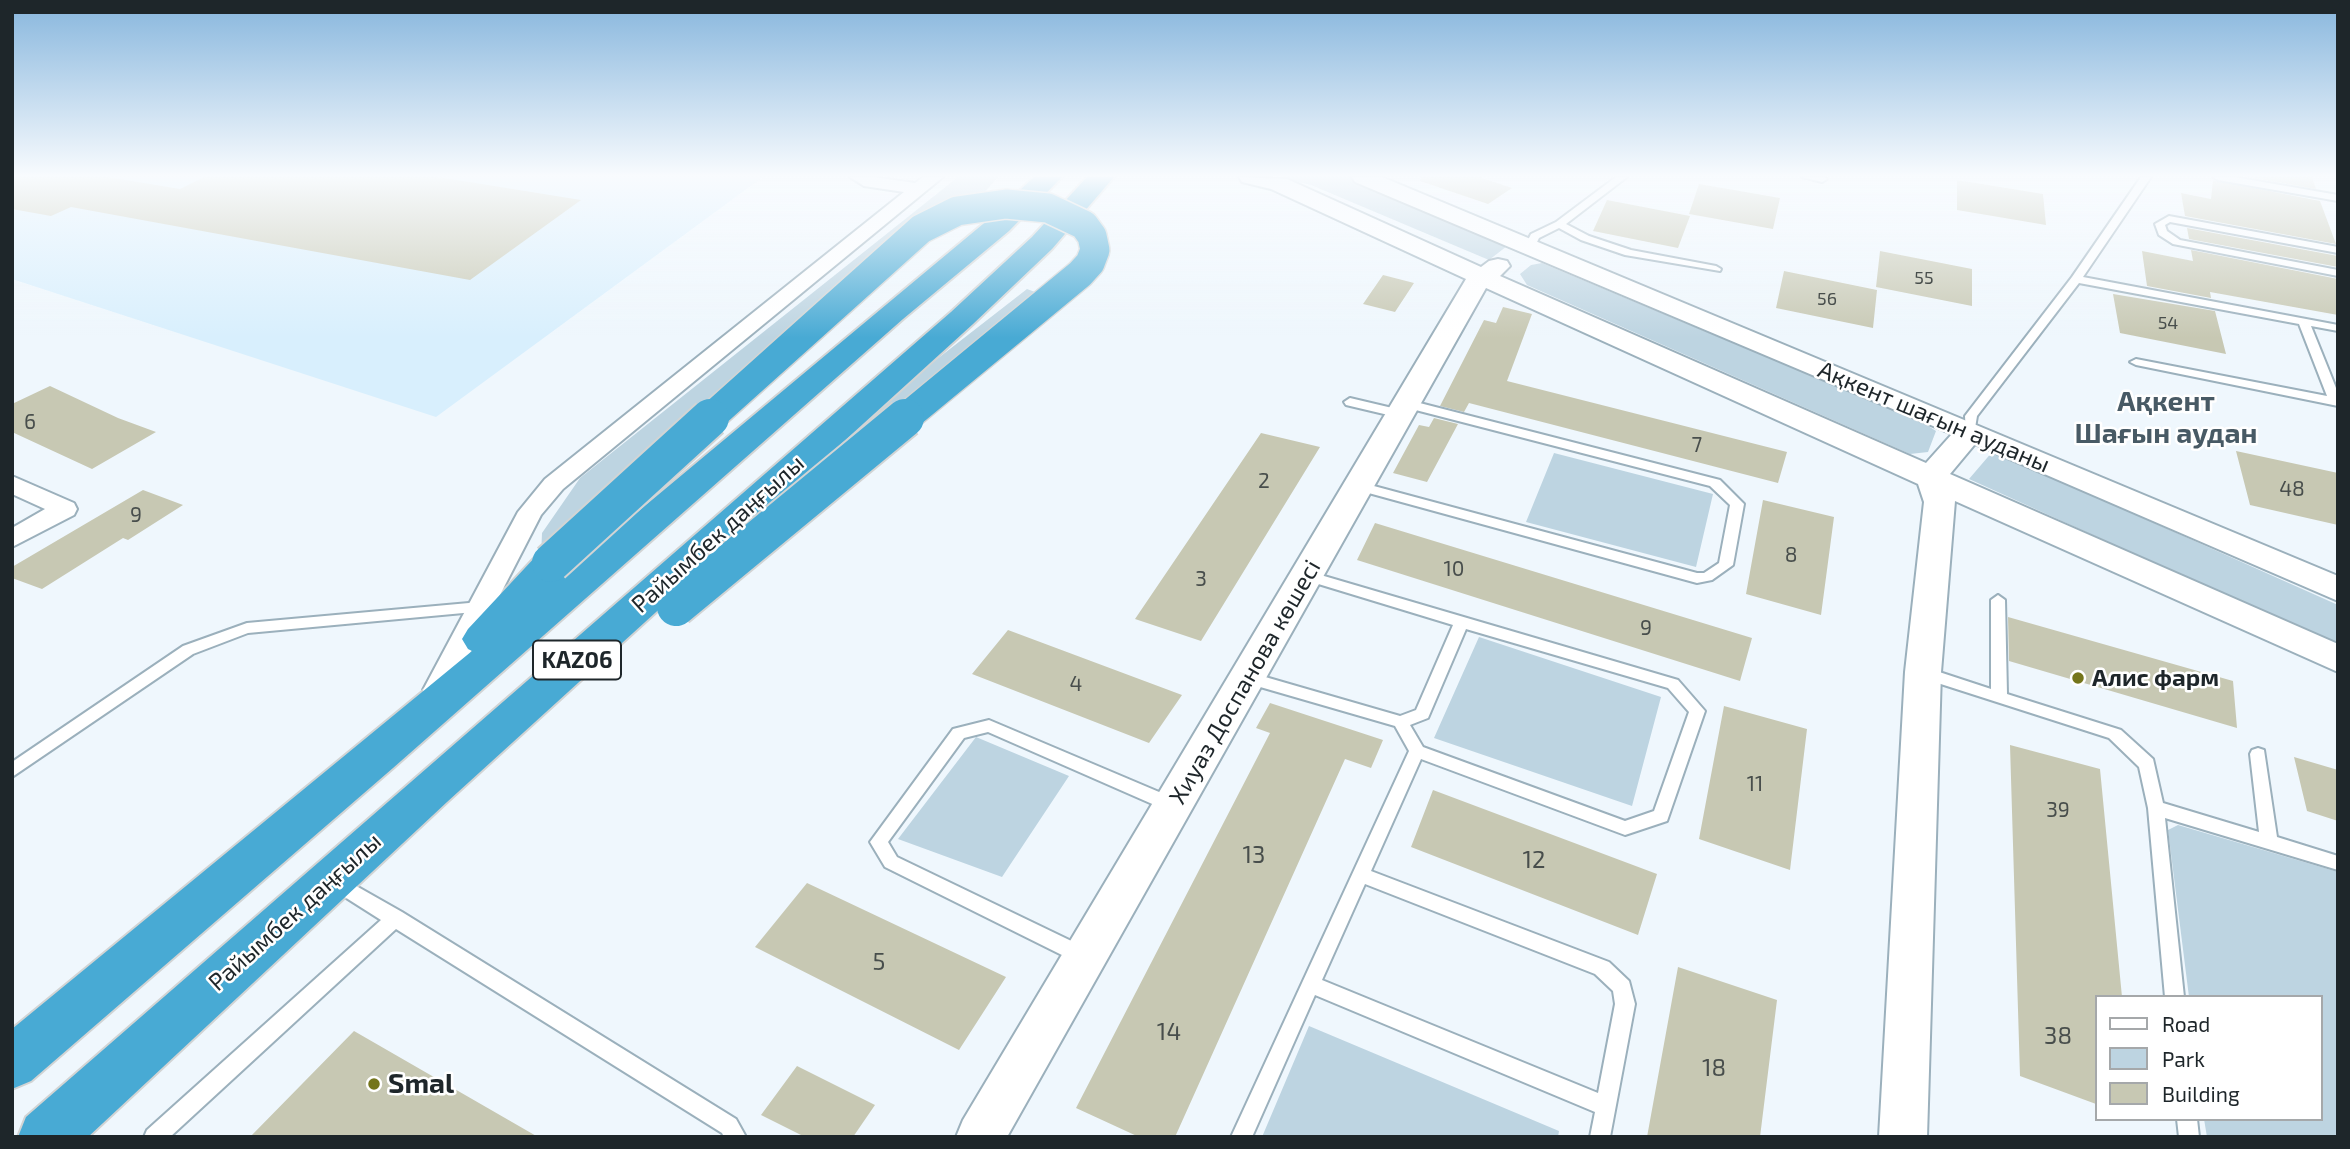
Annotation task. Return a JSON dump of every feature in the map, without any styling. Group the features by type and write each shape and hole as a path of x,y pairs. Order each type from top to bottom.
{"highway":[{"path":"377,757 551,563 919,231"},
{"name":"KАZ06","path":"12,1063 377,757 892,313 992,231"},
{"name":"Райымбек даңғылы","path":"46,1137 431,789 962,318 1053,231"},
{"path":"431,789 676,607 1080,274 1090,263 1094,250 1088,231"}],"street":[{"path":"437,690 530,512 554,484 867,231"},
{"path":"1380,231 2338,659"},
{"name":"Ақкент шағын ауданы","path":"1493,231 2338,589"},
{"name":"Хиуаз Доспанова көшесі","path":"980,1137 1481,277 1530,246"},
{"path":"1931,477 1970,431"},
{"path":"1903,1137 1923,673 1940,502 1931,477"},
{"path":"12,484 65,509 12,539"}],"lane":[{"path":"1530,246 1535,236 1546,231"},
{"path":"1571,231 1629,253 1716,269"},
{"path":"1970,431 1971,416 2076,279 2109,231"},
{"path":"2162,231 2177,242 2338,272"},
{"path":"2232,231 2338,250"},
{"path":"2076,279 2338,328"},
{"path":"2304,322 2336,402"},
{"path":"2136,362 2336,402"},
{"path":"1350,402 1404,409 1715,483 1737,504 1726,565 1707,578 1697,578 1359,486"},
{"path":"1307,576 1673,684 1697,711 1661,816 1625,828 1417,751 1399,722"},
{"path":"1998,600 1999,697"},
{"path":"12,772 188,650 247,628 480,607"},
{"path":"1248,678 1399,722 1422,714 1461,622"},
{"path":"1923,673 2115,734 2147,764 2156,808 2175,995"},
{"path":"1085,957 891,862 879,842 958,733 989,726 1173,805"},
{"path":"1241,1137 1417,751"},
{"path":"2258,754 2269,842"},
{"path":"2156,808 2338,863"},
{"path":"1361,875 1602,968 1622,987 1625,1003 1600,1137"},
{"path":"330,880 396,918 729,1126 736,1137"},
{"path":"154,1137 396,918"},
{"path":"1310,984 1607,1107"}],"shaded area":[{"path":"12,231 690,231 436,417 12,279"}],"green space":[{"path":"891,231 899,231 541,558 542,533 580,478"},
{"path":"1419,231 1481,231 1511,243 1489,260"},
{"path":"1542,263 1922,422 1936,431 1928,452 1910,454 1527,285 1520,274 1531,265"},
{"path":"1027,289 1035,292 692,574 928,366"},
{"path":"1993,451 2338,605 2338,646 1969,479"},
{"path":"1554,453 1713,494 1696,567 1526,522"},
{"path":"1479,637 1661,697 1632,806 1434,738"},
{"path":"976,737 1069,776 1002,877 898,839"},
{"path":"2178,825 2338,872 2338,1137 2207,1137 2204,1121 2322,1121 2322,995 2189,995 2168,830"},
{"path":"1309,1026 1559,1131 1558,1137 1262,1137"}],"building":[{"path":"200,231 539,231 470,280"},
{"path":"1593,231 1685,231 1678,248"},
{"path":"2187,231 2201,231 2338,256 2338,267 2189,239"},
{"path":"2264,231 2331,231 2336,244"},
{"path":"2191,250 2338,279 2338,315 2210,292 2211,298 2147,286 2142,251 2193,261"},
{"path":"1880,251 1972,269 1972,306 1876,287"},
{"path":"1784,271 1877,290 1873,328 1776,308"},
{"path":"1383,275 1414,283 1395,312 1363,304"},
{"path":"2113,294 2215,311 2226,354 2120,333"},
{"path":"1503,307 1532,314 1507,381 1787,452 1778,483 1469,403 1464,412 1440,406 1484,320 1496,323"},
{"path":"50,386 118,418 156,432 92,469 12,432 12,404"},
{"path":"1434,418 1458,424 1427,482 1393,473 1419,425 1429,427"},
{"path":"1261,433 1320,447 1201,641 1135,619"},
{"path":"2236,451 2338,473 2338,525 2250,505"},
{"path":"143,490 183,505 128,540 123,538 42,589 12,578 12,567"},
{"path":"1763,500 1834,517 1821,615 1746,594"},
{"path":"1375,523 1752,638 1740,681 1357,560"},
{"path":"2008,617 2233,681 2237,728 2009,661"},
{"path":"1008,630 1182,695 1149,743 972,674"},
{"path":"1270,703 1383,740 1371,768 1345,759 1175,1137 1139,1137 1076,1108 1270,733 1256,728"},
{"path":"1724,706 1807,729 1790,870 1699,839"},
{"path":"2010,745 2100,769 2122,995 2094,995 2094,1103 2020,1076"},
{"path":"2294,757 2338,770 2338,821 2307,811"},
{"path":"1433,790 1657,874 1638,935 1411,847"},
{"path":"807,883 1006,977 959,1050 755,947"},
{"path":"1678,967 1777,1000 1760,1137 1647,1137"},
{"name":"Smal","path":"354,1031 538,1137 250,1137"},
{"path":"797,1066 875,1105 853,1137 805,1137 761,1115"}],"place":[{"name":"Алис фарм","path":"2078,678"},
{"name":"Smal","path":"374,1084"}],"district":[{"name":"Ақкент Шағын аудан","path":"2166,418"}]}
